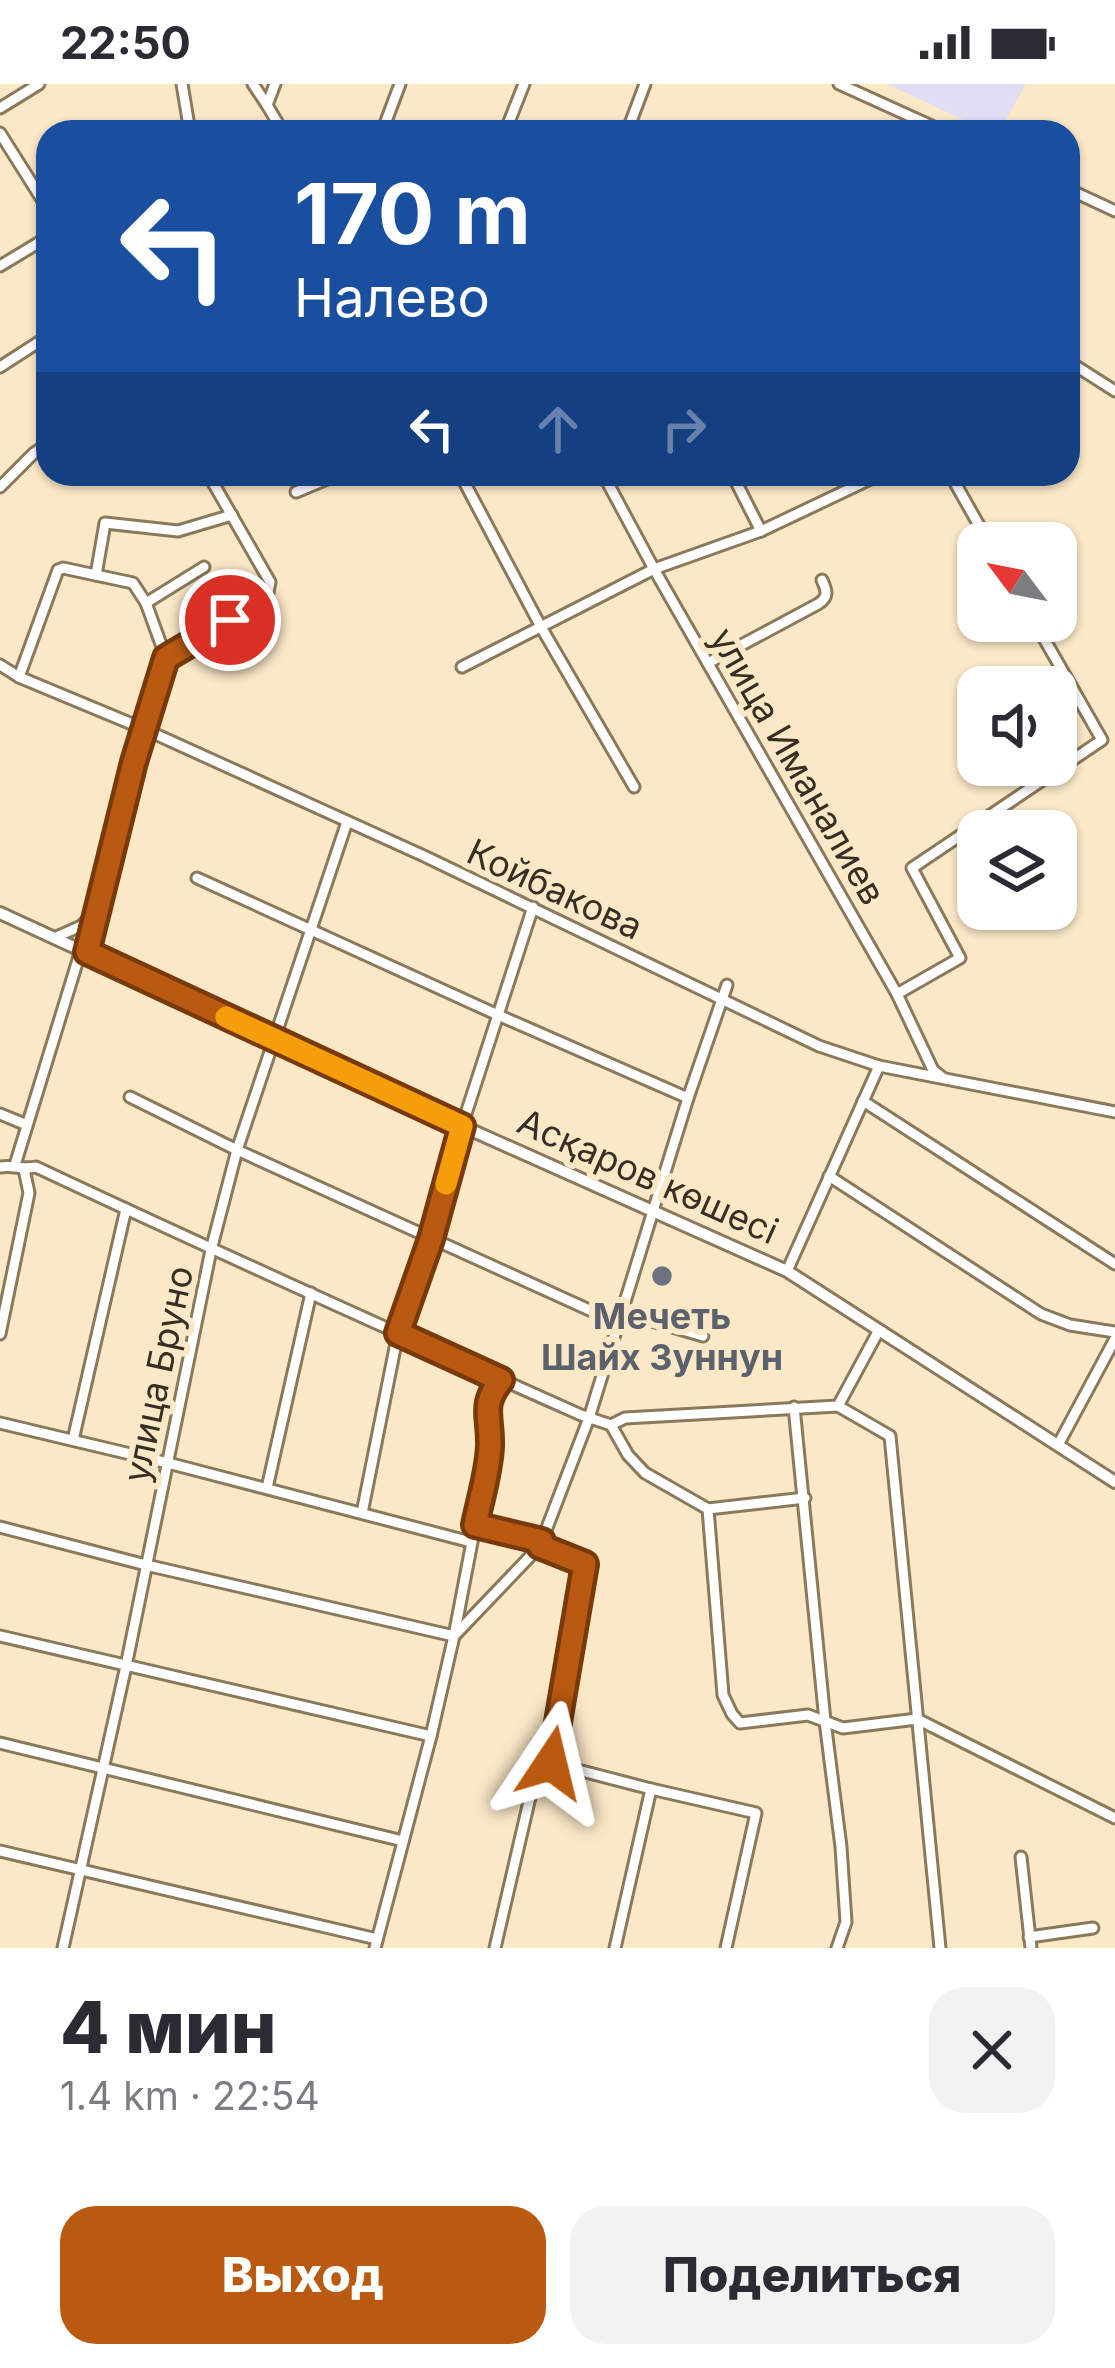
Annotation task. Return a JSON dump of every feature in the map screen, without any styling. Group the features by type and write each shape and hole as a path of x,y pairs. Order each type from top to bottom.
{"main road":[{"name":"Асқаров көшесі","path":"0,913 787,1270 1115,1482"}],"street":[{"path":"0,109 40,84"},
{"path":"182,84 188,120"},
{"path":"253,84 276,120"},
{"path":"267,105 275,84"},
{"path":"386,120 400,84"},
{"path":"510,120 524,84"},
{"path":"632,120 645,84"},
{"path":"839,84 918,120"},
{"path":"0,133 36,190"},
{"path":"0,159 12,152"},
{"path":"1080,195 1115,211"},
{"path":"0,266 36,244"},
{"path":"0,368 36,344"},
{"path":"1080,369 1115,391"},
{"path":"0,487 36,452"},
{"path":"166,658 268,593 270,582 215,486"},
{"path":"296,492 310,486"},
{"path":"466,486 541,628 634,787"},
{"name":"улица Иманалиев","path":"609,486 897,994 933,1070 948,1081"},
{"path":"739,486 761,531"},
{"path":"462,667 654,569 761,531 843,486"},
{"path":"957,486 977,522"},
{"path":"96,574 105,523 178,531 232,515"},
{"path":"146,603 204,567"},
{"path":"0,1334 29,1193 19,1167 27,1125 97,911 166,658 146,603 131,582 64,568 58,570 19,677"},
{"path":"708,663 825,600 822,580"},
{"path":"897,994 960,958 912,868 1102,740 1046,642"},
{"name":"Койбакова","path":"0,665 533,907 819,1046 879,1066 1115,1112"},
{"name":"улица Бруно","path":"63,1948 211,1250 238,1150 347,822"},
{"path":"197,878 688,1098"},
{"path":"362,1513 398,1333 533,907"},
{"path":"54,938 81,926 97,911"},
{"path":"454,1636 541,1544 589,1418 727,985"},
{"path":"787,1270 879,1066"},
{"path":"130,1096 431,1239 620,1317 703,1336"},
{"path":"863,1101 1115,1264"},
{"path":"0,1114 27,1125"},
{"path":"0,1167 36,1167 211,1250 610,1425 645,1473 708,1509 805,1498"},
{"path":"830,1176 1041,1314 1115,1335 1058,1444"},
{"path":"73,1440 125,1209"},
{"path":"267,1489 311,1293"},
{"path":"838,1406 879,1330"},
{"path":"0,1851 376,1943 454,1636 490,1448 486,1408 501,1380"},
{"path":"610,1425 625,1418 838,1406 890,1436 940,1948"},
{"path":"794,1407 841,1847 846,1922 837,1948"},
{"path":"0,1423 471,1542"},
{"path":"708,1509 723,1695 740,1723 808,1715 843,1728 917,1719 1115,1818"},
{"path":"475,1525 541,1544 585,1564 551,1763"},
{"path":"0,1528 454,1636"},
{"path":"0,1636 431,1736"},
{"path":"0,1743 403,1841"},
{"path":"496,1948 534,1780 540,1767 551,1763 756,1813 726,1948"},
{"path":"615,1948 651,1790"},
{"path":"1021,1857 1030,1942 1093,1928"}],"shaded area":[{"path":"887,84 1026,84 1006,120 964,120"}],"slow traffic":[{"path":"226,1017 462,1126 446,1184"}],"place":[{"name":"Мечеть Шайх Зуннун","path":"662,1276"}],"route":[{"path":"230,620 166,658 134,762 87,952 462,1126 431,1239 398,1333 501,1380 486,1408 490,1448 475,1525 542,1541 540,1546 585,1564 551,1763"}]}
